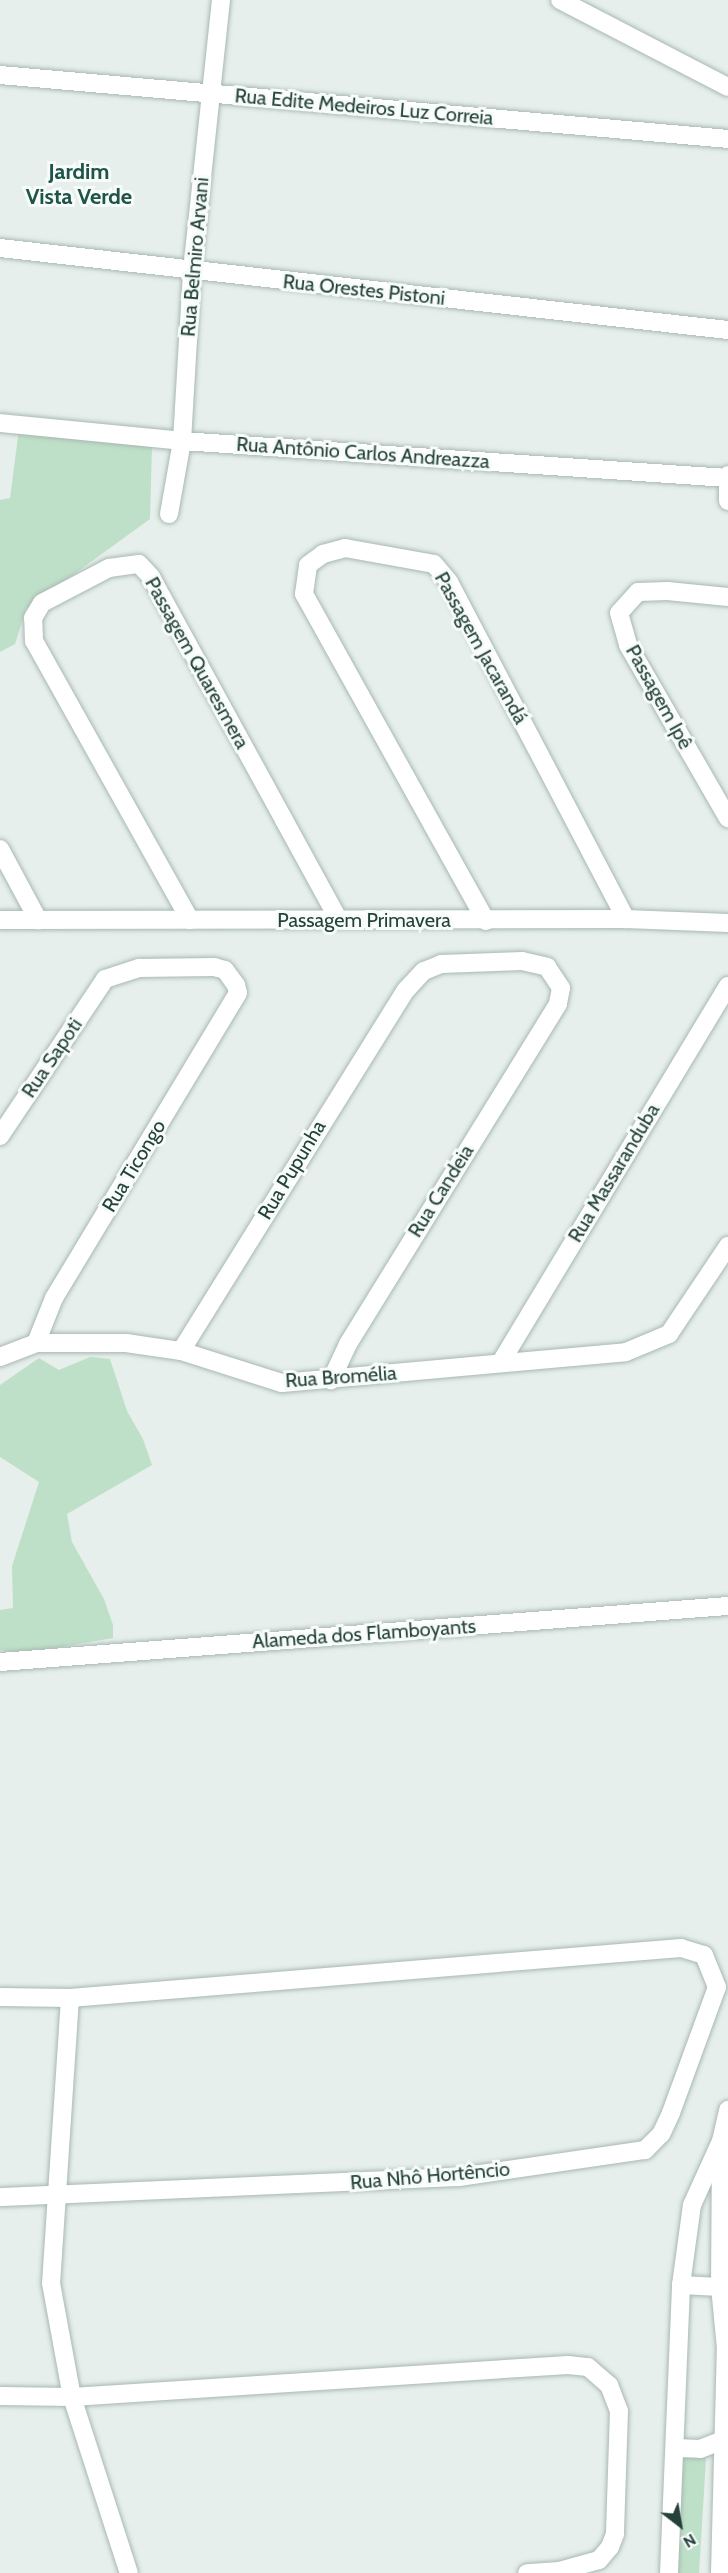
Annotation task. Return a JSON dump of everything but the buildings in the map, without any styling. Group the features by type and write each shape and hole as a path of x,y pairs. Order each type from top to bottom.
{"street":[{"name":"Rua Belmiro Arvani","path":"169,514 182,441 192,271 221,0"},
{"path":"560,0 728,87"},
{"name":"Rua Edite Medeiros Luz Correia","path":"0,75 726,135"},
{"name":"Rua Orestes Pistoni","path":"0,248 728,330"},
{"name":"Rua Antônio Carlos Andreazza","path":"0,423 182,441 728,476"},
{"path":"728,476 728,501"},
{"name":"Passagem Jacarandá","path":"486,921 304,594 308,565 323,554 345,548 380,553 434,564 442,573 626,919"},
{"name":"Passagem Quaresmera","path":"190,920 34,641 33,618 42,603 109,568 139,564 151,577 339,920"},
{"name":"Passagem Ipê","path":"728,597 667,591 638,592 619,613 628,645 728,818"},
{"path":"0,849 38,920"},
{"name":"Passagem Primavera","path":"0,920 626,919 728,923"},
{"name":"Rua Pupunha","path":"181,1351 406,990 424,971 441,964 522,961 547,967 557,977 561,988 558,1004"},
{"name":"Rua Ticongo","path":"36,1343 54,1298 238,993 225,970 214,967 139,968 105,979"},
{"name":"Rua Sapoti","path":"0,1136 105,979"},
{"name":"Rua Massaranduba","path":"501,1362 728,986"},
{"name":"Rua Candeia","path":"331,1380 360,1324 558,1004"},
{"name":"Rua Bromélia","path":"0,1357 36,1343 126,1342 181,1351 282,1383 626,1352 655,1342 680,1322 728,1246"},
{"name":"Alameda dos Flamboyants","path":"0,1662 728,1606"},
{"name":"Rua Nhô Hortêncio","path":"0,2197 459,2177 645,2150 661,2134 717,1987 704,1955 681,1948 70,1998"},
{"path":"0,1997 70,1998 51,2283 72,2397 129,2573"},
{"path":"669,2573 681,2285 692,2205 721,2141 728,2110"},
{"path":"720,2573 726,2439 727,2348 720,2287 721,2141"},
{"path":"681,2285 720,2287"},
{"path":"0,2396 72,2397 588,2367 609,2385 619,2411 615,2534 610,2547 599,2560 559,2571 527,2573"},
{"path":"675,2448 700,2449 726,2439"}],"green space":[{"path":"19,429 152,446 150,519 26,609 15,644 0,652 0,500 10,498"},
{"path":"90,1357 110,1359 127,1411 143,1439 152,1465 67,1514 72,1542 104,1599 113,1625 113,1638 26,1653 0,1650 0,1610 13,1608 12,1566 39,1482 0,1457 0,1385 39,1358 59,1370"},
{"path":"682,2451 706,2459 699,2573 674,2573"}],"district":[{"name":"Jardim Vista Verde","path":"79,184"}]}
